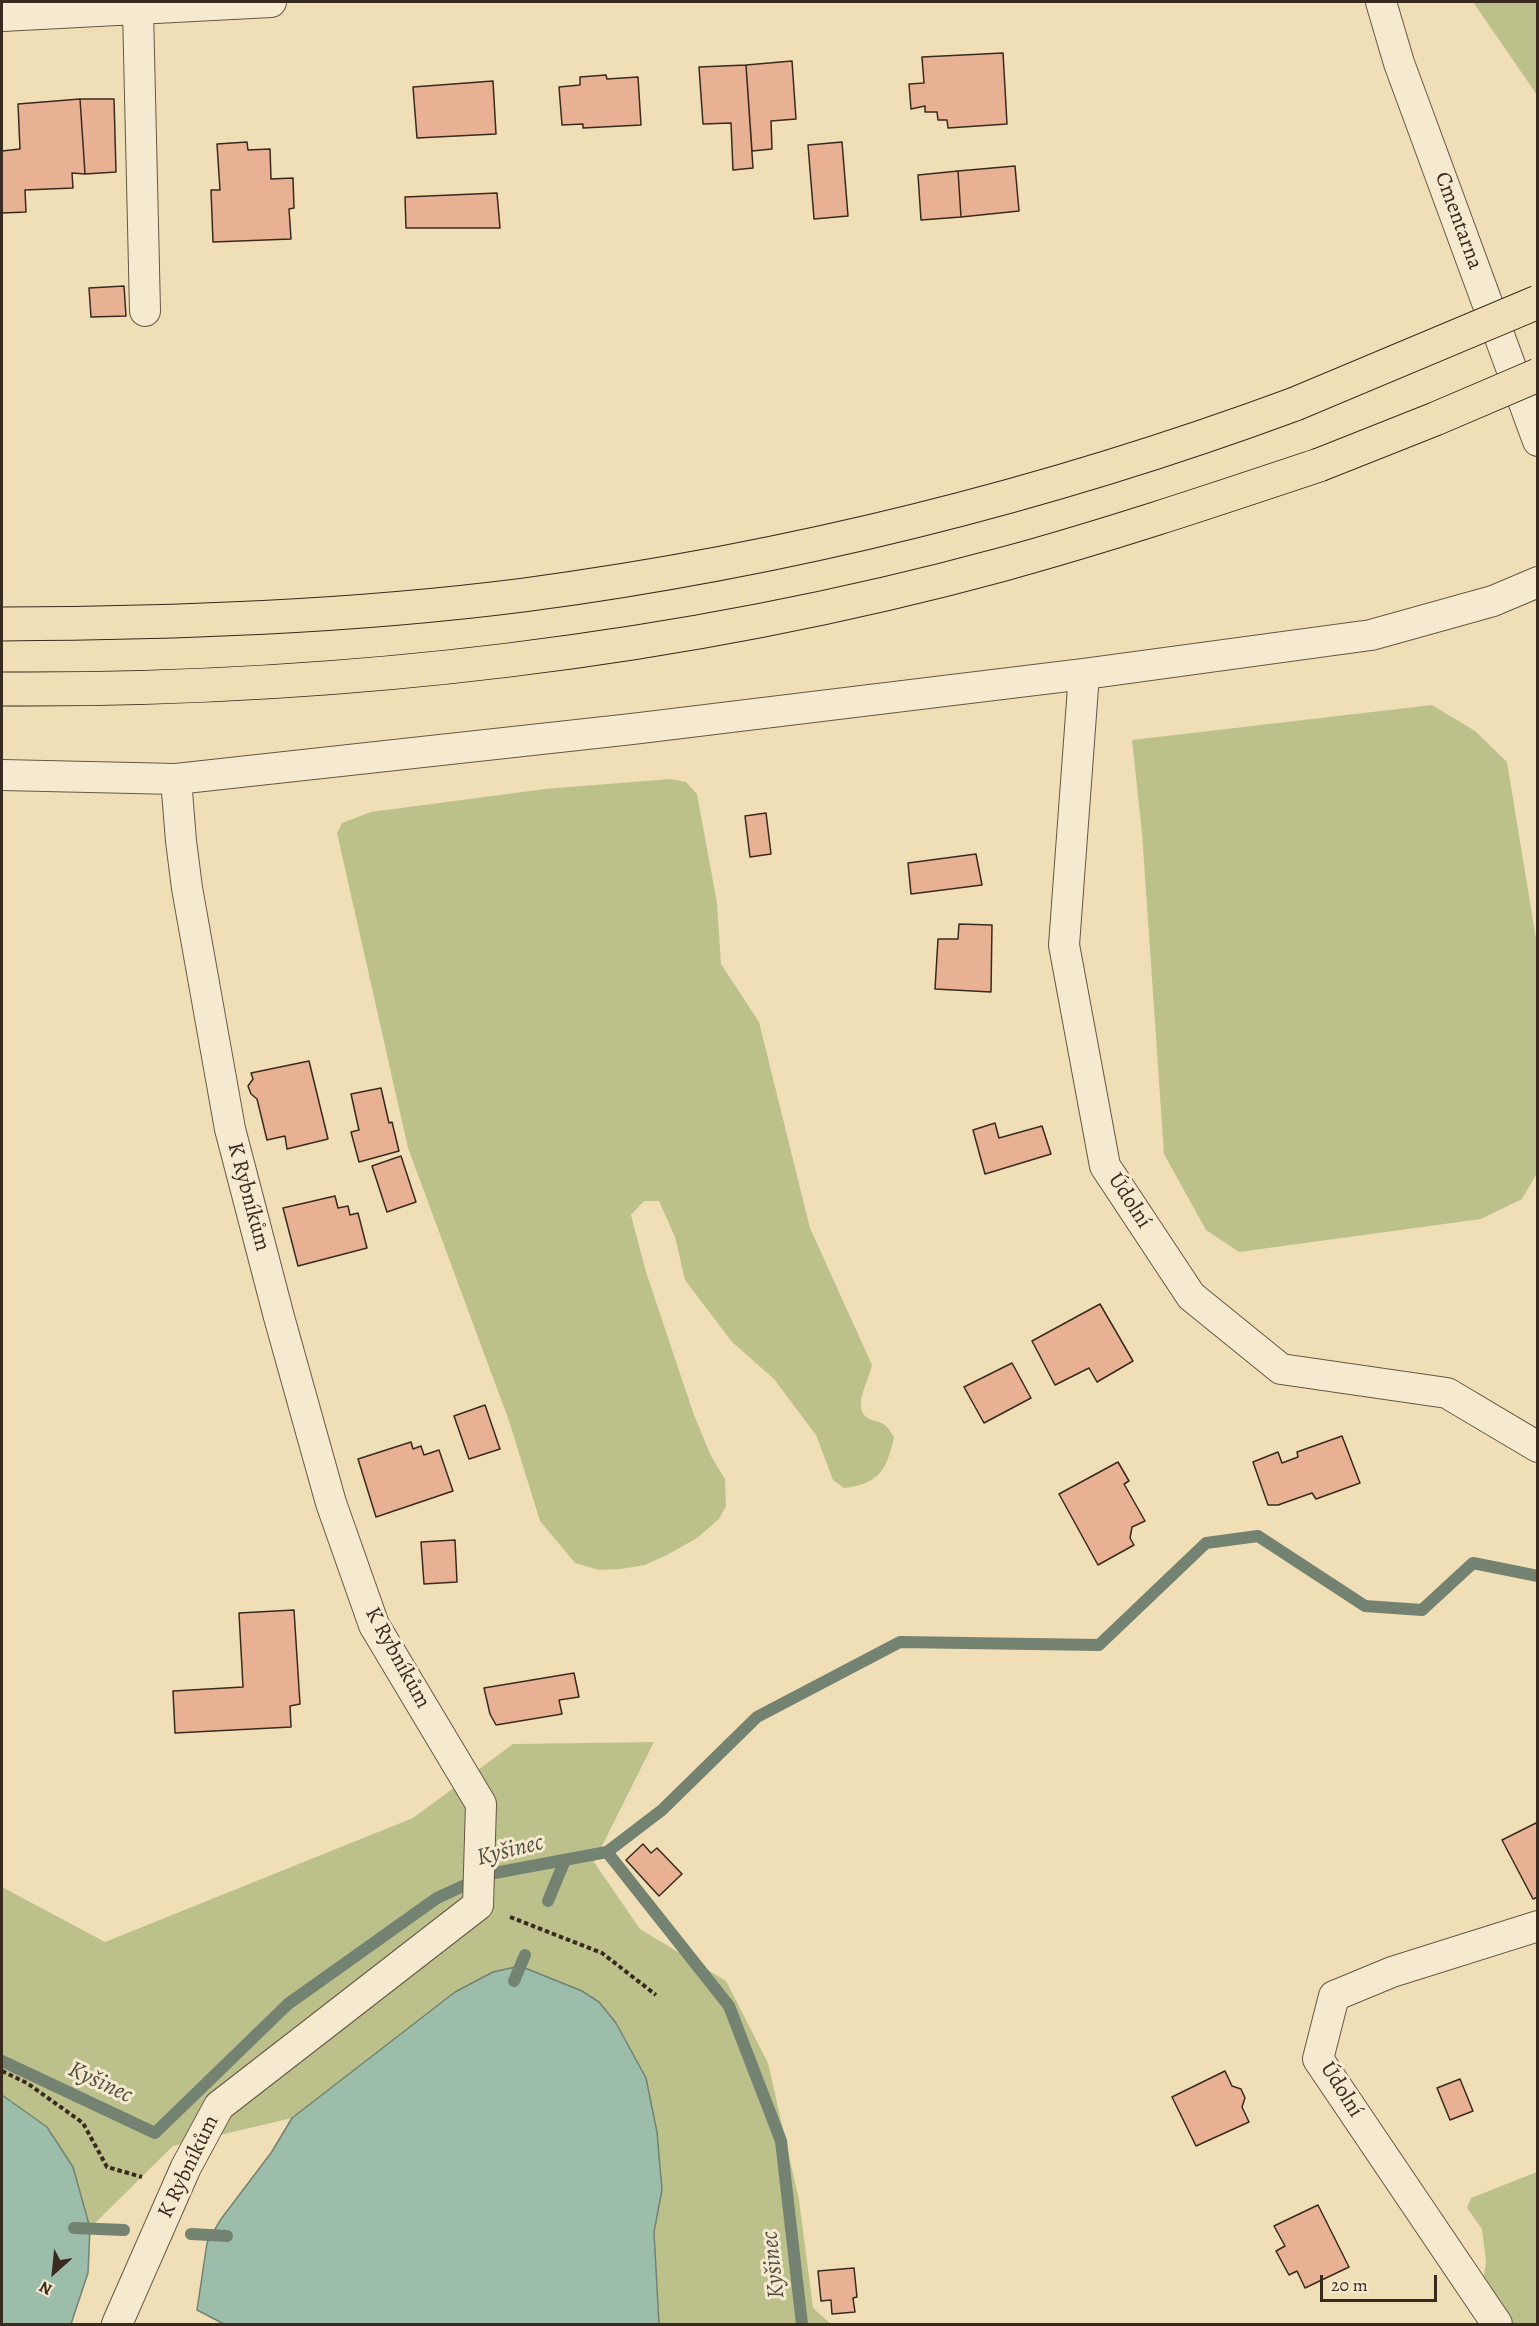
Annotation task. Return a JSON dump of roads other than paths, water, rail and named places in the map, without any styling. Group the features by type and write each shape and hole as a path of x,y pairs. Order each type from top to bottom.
{"highway":[{"path":"2,624 142,623 392,609 523,595 644,577 840,539 949,512 1222,431 1295,404 1538,302"},
{"path":"2,689 224,684 336,676 547,655 683,634 841,604 1001,565 1175,514 1319,465 1538,375"}],"street":[{"path":"2,16 127,7 271,2"},
{"name":"Cmentarna","path":"1381,2 1400,63 1538,441"},
{"path":"127,7 145,311"},
{"path":"2,775 176,779 633,729 1083,674 1371,635 1493,601 1538,582"},
{"name":"Údolní","path":"1083,674 1064,945 1106,1166 1191,1296 1281,1370 1448,1393 1538,1447"},
{"name":"K Rybníkům","path":"117,2325 178,2186 219,2106 478,1903 481,1804 374,1625 328,1492 279,1317 230,1129 187,888 176,779"},
{"name":"Údolní","path":"1497,2325 1318,2059 1334,1996 1392,1972 1538,1926"}],"waterway":[{"path":"607,1852 662,1810 757,1717 900,1642 1099,1645 1206,1543 1258,1536 1365,1606 1422,1610 1473,1563 1538,1576"},
{"name":"Kyšinec","path":"2,2061 155,2133 288,2004 437,1898 489,1874 607,1852 729,2006 781,2141 802,2324"},
{"path":"548,1901 565,1860"},
{"path":"514,1981 525,1955"},
{"path":"74,2228 124,2230"},
{"path":"191,2234 227,2236"}]}
